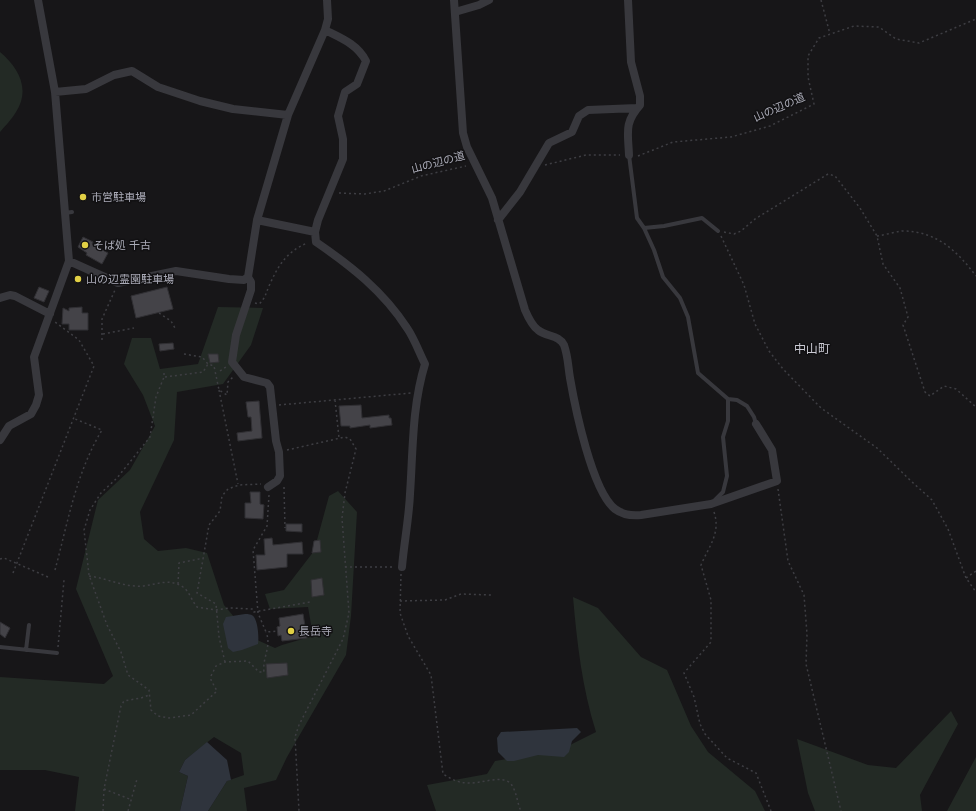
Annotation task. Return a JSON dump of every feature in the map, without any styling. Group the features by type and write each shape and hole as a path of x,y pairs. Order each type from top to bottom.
{"street":[{"path":"0,440 9,426 31,414 36,405 39,395 34,357 69,261 68,212 55,92 38,0"},
{"path":"268,487 277,481 280,476 279,452 271,406 270,387 267,383 244,378 232,362 233,347 251,290 251,282 248,277 258,220 288,115 325,30 328,19 326,0"},
{"path":"454,0 463,133 467,147 476,163"},
{"path":"455,12 479,5 488,0"},
{"path":"628,0 632,62 640,96 640,105 630,116 628,124 629,155"},
{"path":"325,30 352,44 362,53 366,61 357,84 345,92 338,116 344,139 343,159 328,194 315,232 316,242 350,265 379,291 408,328 425,364 417,392 412,441 410,494 402,567"},
{"path":"55,92 86,89 114,76 132,71 158,87 200,101 233,109 288,115"},
{"path":"498,220 520,192 549,143 572,132 579,116 588,110 637,108"},
{"name":"山の辺の道","path":"476,163 492,198 525,310 530,322 538,330 558,338 563,343 568,354 570,378 583,434 597,482 609,503 615,509 631,516 712,504 777,481"},
{"path":"258,220 315,232"},
{"path":"69,261 118,283 176,271 229,279 244,280 248,277"},
{"path":"0,298 10,295 15,296 50,314"},
{"path":"756,424 772,450 777,481"}],"lane":[{"path":"629,155 637,218 644,228 663,277 680,298 688,316 698,373 728,399 737,400 747,406 754,417 756,424"},
{"path":"644,228 664,226 702,218 718,231"},
{"path":"712,504 723,492 727,476 723,437 728,421 728,399"},
{"path":"26,650 29,625"},
{"path":"0,647 57,653"}],"path":[{"path":"821,0 830,34"},
{"name":"山の辺の道","path":"536,166 553,164 586,155 638,156 673,142 731,137 770,126 814,104 808,77 808,56 819,38 854,26 879,27 896,39 919,43 976,20"},
{"name":"山の辺の道","path":"328,194 365,194 384,191 421,176 476,163"},
{"path":"718,231 734,234 741,231 755,219 828,174 835,176 860,208 877,236 883,264 900,288 908,317 903,325 925,392 930,396 944,386 956,389 976,407"},
{"path":"718,231 729,250 744,285 755,324 769,351 788,374 821,408 876,448 932,500 948,530 966,578 976,592"},
{"path":"877,236 902,231 928,236 939,240 951,247 976,276"},
{"path":"248,300 258,304 264,300 276,269 283,259 297,247 307,243"},
{"path":"102,340 102,319 118,283"},
{"path":"159,313 171,321 175,328"},
{"path":"13,573 75,419 94,366 79,340 52,320 50,314"},
{"path":"103,334 134,328"},
{"path":"184,354 202,357 208,364 214,366 239,485"},
{"path":"164,377 203,372 208,364"},
{"path":"219,390 227,395 228,382 239,372"},
{"path":"164,373 164,377 156,397 150,437 117,478 101,493 90,510 84,530 89,576 107,625 121,652 128,675 149,690 151,710 158,716 169,718 191,715 217,691 211,676 216,666 225,662 248,661 259,672 264,672 263,666 268,644 266,632 258,611 253,550 267,526 269,505 268,487 263,484 239,485 228,489 222,496 220,511 209,525 197,593 216,604 222,654 225,662"},
{"path":"271,406 417,392"},
{"path":"335,400 339,438"},
{"path":"55,570 78,484 91,448 102,430 75,419"},
{"path":"279,452 345,437 350,439 356,449 345,493 342,518 349,614 343,639 299,725 295,737 299,811"},
{"path":"280,476 284,482 285,528"},
{"path":"777,481 788,561 804,595 807,634 806,664 841,811"},
{"path":"712,504 717,522 715,536 701,565 711,600 711,642 684,673 696,703 700,724 705,734 727,758 756,772 772,811"},
{"path":"0,559 4,558 48,577"},
{"path":"178,585 179,562 204,558"},
{"path":"345,567 402,567 400,613 408,636 430,674 443,769 442,774 456,782 470,783 503,780 508,781 512,785 521,811"},
{"path":"966,578 976,571"},
{"path":"89,576 136,586 158,582 178,585 184,588 198,607 216,610 230,608 253,609 254,612 310,602"},
{"path":"57,653 64,580"},
{"path":"400,601 445,600 461,594 491,595"},
{"path":"266,632 278,631"},
{"path":"103,811 104,789 120,706 124,701 141,698 149,694"},
{"path":"128,811 137,779"},
{"path":"104,789 132,800"}],"shaded area":[{"path":"0,52 12,64 17,72 22,87 22,95 16,112 0,132"},
{"path":"218,307 263,308 251,345 223,384 177,392 174,440 140,512 144,539 158,551 186,548 207,553 224,605 251,637 275,648 313,636 308,607 270,609 265,594 284,590 314,551 329,496 338,491 357,512 351,616 346,655 287,757 276,780 244,788 247,811 208,811 227,781 244,775 241,753 214,737 185,760 179,772 188,776 180,811 75,811 79,777 45,770 0,770 0,677 104,684 113,676 76,589 98,500 130,470 155,426 143,395 124,364 132,338 151,338 160,369 198,364"},
{"path":"573,597 598,608 641,657 667,670 691,726 708,752 755,791 765,811 436,811 427,785 487,774 495,761 560,750 596,732 587,699 581,665"},
{"path":"250,614 254,617 258,630 258,644 233,652 228,648 223,624 226,617"},
{"path":"951,711 958,724 920,795 922,811 815,811 808,793 797,739 868,765 896,768"},
{"path":"577,728 581,732 572,741 569,752 564,757 538,755 514,761 507,761 498,752 497,738 501,732"},
{"path":"207,742 227,760 231,780 227,781 208,811 180,811 188,776 179,772 185,760"},
{"path":"976,757 976,811 947,811"}],"building":[{"path":"83,237 108,253 102,264 86,255 87,253 78,247"},
{"path":"39,287 49,291 44,302 34,298"},
{"path":"167,287 173,309 136,318 131,296"},
{"path":"82,307 82,313 88,313 88,330 69,330 69,324 62,324 63,308 69,311 69,308"},
{"path":"173,343 174,349 160,351 159,344"},
{"path":"208,354 218,354 219,362 210,363"},
{"path":"259,401 262,438 238,441 237,433 252,431 251,417 248,417 246,402"},
{"path":"361,405 362,418 389,415 392,425 370,428 370,425 350,428 350,426 341,426 339,406"},
{"path":"250,492 260,492 260,504 264,505 263,519 245,518 245,503 251,503"},
{"path":"286,524 302,524 302,532 286,531"},
{"path":"272,538 273,545 302,542 303,554 287,554 287,567 257,570 256,555 265,555 264,539"},
{"path":"320,540 321,552 312,553 314,541"},
{"path":"322,578 324,595 312,597 311,580"},
{"path":"303,614 307,638 282,641 281,635 278,636 277,627 280,626 279,618"},
{"path":"0,622 10,628 5,638 0,634"},
{"path":"287,663 288,675 267,678 266,664"}],"place":[{"name":"市営駐車場","path":"83,197"},
{"name":"そば処 千古","path":"85,245"},
{"name":"山の辺霊園駐車場","path":"78,279"},
{"name":"長岳寺","path":"291,631"}],"district":[{"name":"中山町","path":"812,348"}]}
